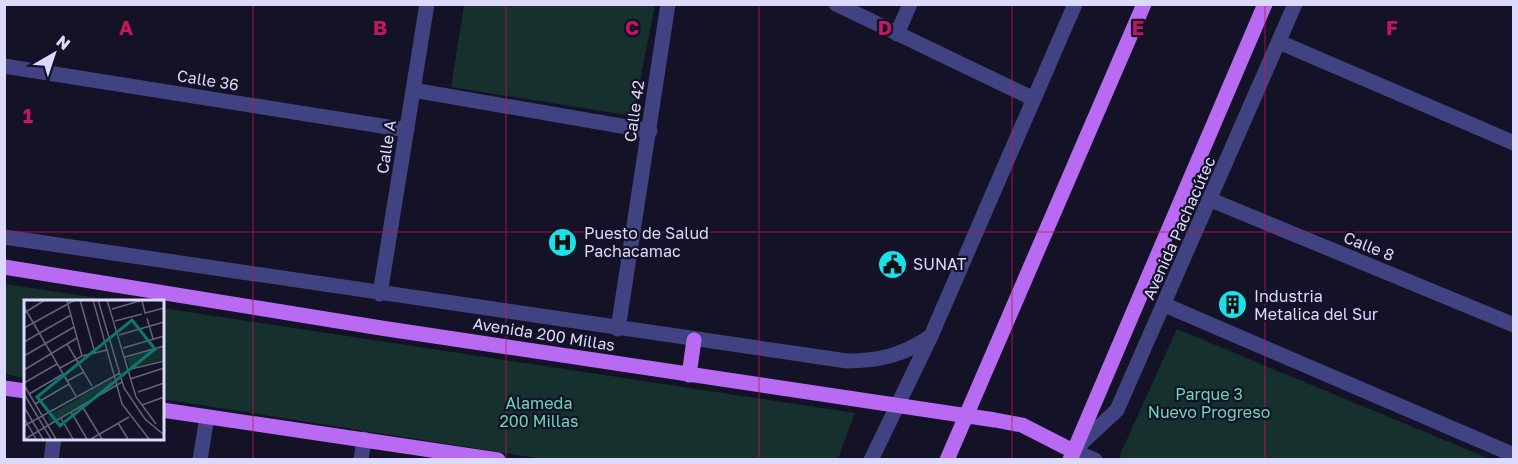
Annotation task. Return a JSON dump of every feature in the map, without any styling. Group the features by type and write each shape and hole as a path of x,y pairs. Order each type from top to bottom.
{"main road":[{"path":"947,459 964,415 1144,4"},
{"name":"Avenida Pachacútec","path":"1071,455 1265,4"},
{"name":"Avenida 200 Millas","path":"4,267 1022,425 1071,455"},
{"path":"689,375 694,340"},
{"path":"4,388 24,391"},
{"path":"164,411 498,459"}],"street":[{"name":"Calle A","path":"380,294 427,4"},
{"name":"Calle 42","path":"618,329 668,4"},
{"path":"836,4 1034,99"},
{"path":"897,34 910,4"},
{"path":"871,459 931,336 1075,4"},
{"name":"Avenida Pachacútec","path":"1071,455 1117,410 1165,306 1295,4"},
{"path":"1279,42 1514,143"},
{"name":"Calle 36","path":"4,66 406,130"},
{"path":"413,90 650,131"},
{"name":"Calle 8","path":"1211,201 1514,325"},
{"name":"Avenida 200 Millas","path":"4,237 847,361 873,361 915,347 931,336"},
{"path":"1165,306 1514,455"},
{"path":"200,459 207,417"},
{"path":"361,459 364,439"},
{"path":"51,459 54,440"},
{"path":"1071,455 1095,459"}],"green space":[{"path":"464,5 655,5 633,116 451,87"},
{"path":"4,284 111,300 24,300 24,378 5,374"},
{"name":"Alameda 200 Millas","path":"164,308 855,413 838,459 543,459 164,399"},
{"name":"Parque 3 Nuevo Progreso","path":"1177,329 1490,459 1125,459 1119,457"}],"place":[{"name":"Puesto de Salud Pachacamac","path":"563,242"},
{"name":"SUNAT","path":"892,264"},
{"name":"Industria Metalica del Sur","path":"1233,305"}]}
